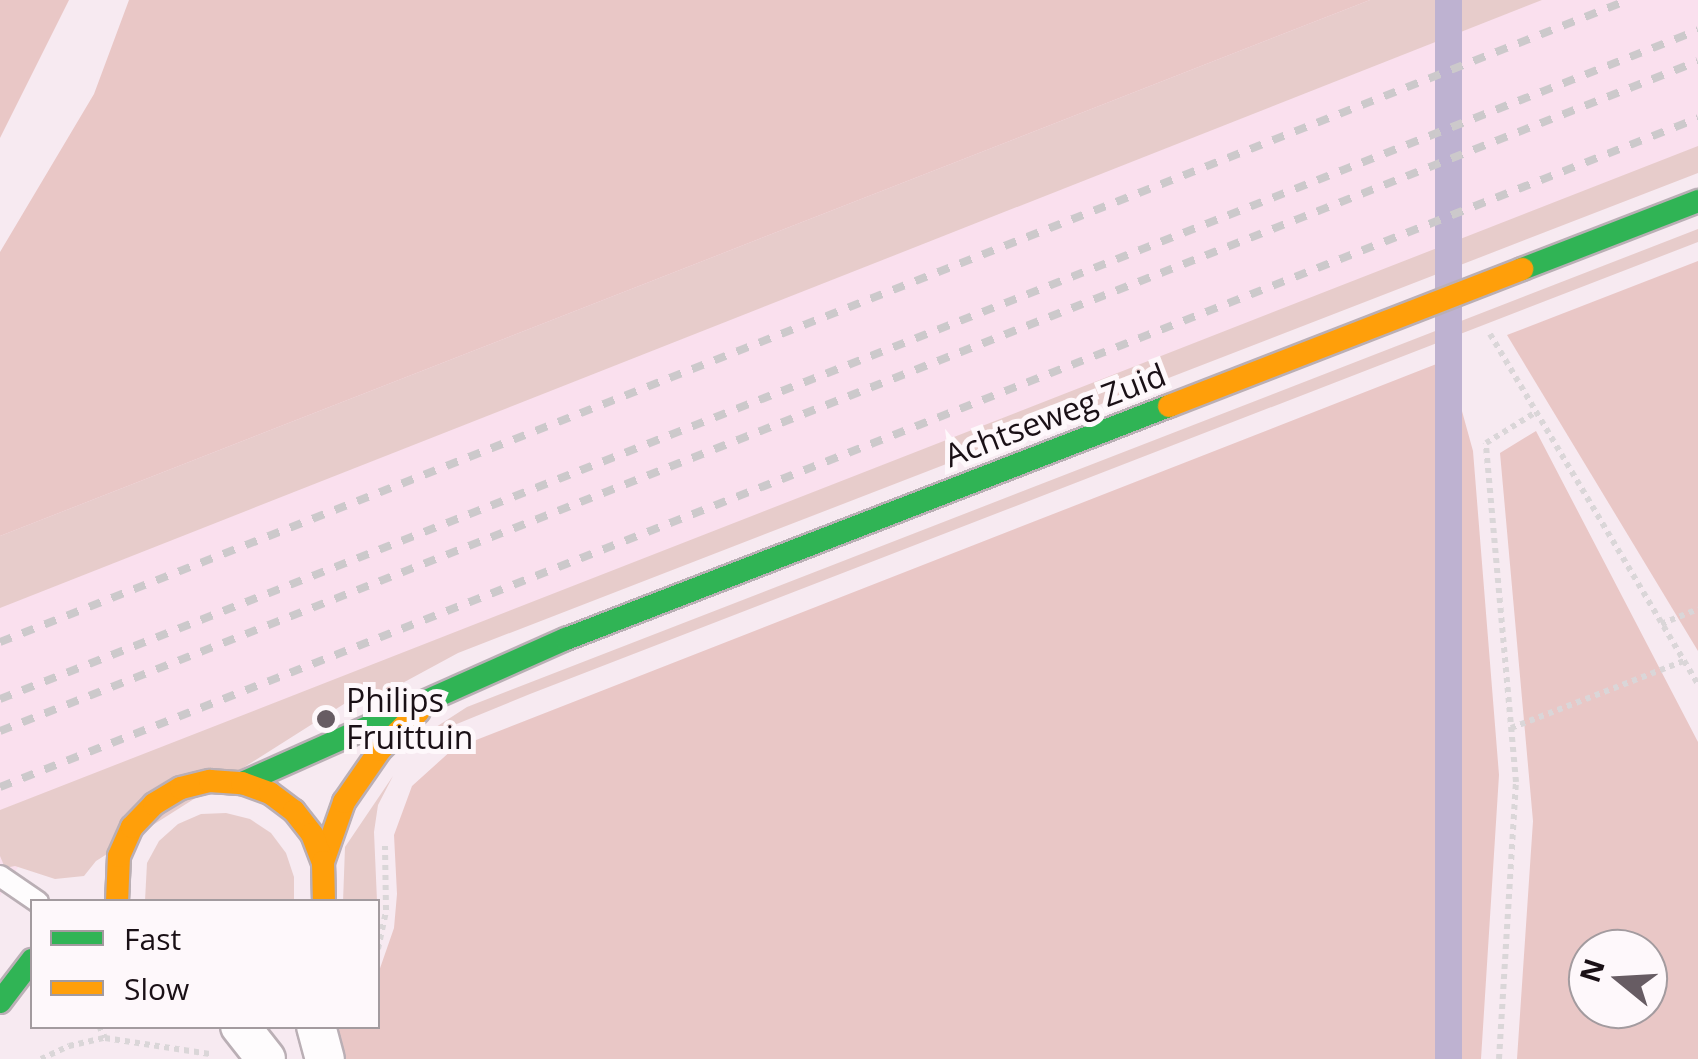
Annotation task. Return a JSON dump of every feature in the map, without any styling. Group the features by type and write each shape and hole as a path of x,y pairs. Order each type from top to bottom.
{"street":[{"name":"Achtseweg Zuid","path":"242,782 268,775 436,694 584,632 1698,202"},
{"name":"Achtseweg Zuid","path":"323,862 353,789 380,750 436,694"},
{"path":"110,897 119,856 132,827 154,804 180,788 210,781 242,782 270,793 294,810 312,834 323,862 324,899"},
{"path":"0,1002 30,963"},
{"path":"317,1029 325,1059"}],"lane":[{"path":"0,876 34,899"}],"path":[{"path":"1471,340 1490,333 1698,685"},
{"path":"1498,1059 1516,782 1486,443 1536,412"},
{"path":"1661,624 1698,609"},
{"path":"1511,728 1684,661"},
{"path":"380,939 386,910 384,827"},
{"path":"100,1029 105,1038"},
{"path":"41,1059 68,1046 105,1038 230,1057 256,1045"}],"shaded area":[{"path":"0,0 69,0 0,138"},
{"path":"129,0 1370,0 0,536 0,252 94,94"},
{"path":"1370,0 1698,0 1698,159 446,648 20,864 0,896 0,536"},
{"path":"1370,0 1542,0 0,608 0,536"},
{"path":"1435,0 1462,0 1462,1059 1435,1059"},
{"path":"1698,146 1698,173 458,653 373,699 366,690 96,861 84,876 55,879 15,866 5,868 0,856 0,810"},
{"path":"1698,229 1698,242 530,694 447,728 423,744 419,738 467,707"},
{"path":"1698,261 1698,651 1507,335"},
{"path":"1439,363 1457,393 1473,451 1499,775 1481,1059 341,1059 334,1038 336,1029 380,1029 380,968 394,928 397,894 394,835 412,786 453,749"},
{"path":"1536,431 1698,742 1698,1059 1517,1059 1533,821 1500,453"},
{"path":"393,776 378,805 374,832 377,899 343,899 345,847"},
{"path":"226,813 250,819 271,833 286,853 294,877 294,899 145,899 147,863 159,841 178,824 201,814"}],"railway":[{"path":"0,642 1628,0"},
{"path":"0,699 1698,30"},
{"path":"0,731 1698,61"},
{"path":"0,787 1698,118"}],"traffic: fast":[{"path":"1522,269 1698,201"},
{"path":"242,783 566,639 1169,406"},
{"path":"0,1002 30,963"}],"traffic: slow":[{"path":"1169,406 1522,269"},
{"path":"323,862 344,802 380,750 419,711"},
{"path":"117,899 119,856 132,827 154,804 181,788 210,781 242,783 270,793 294,811 312,834 323,862 324,899"}],"place":[{"name":"Philips Fruittuin","path":"326,719"}]}
